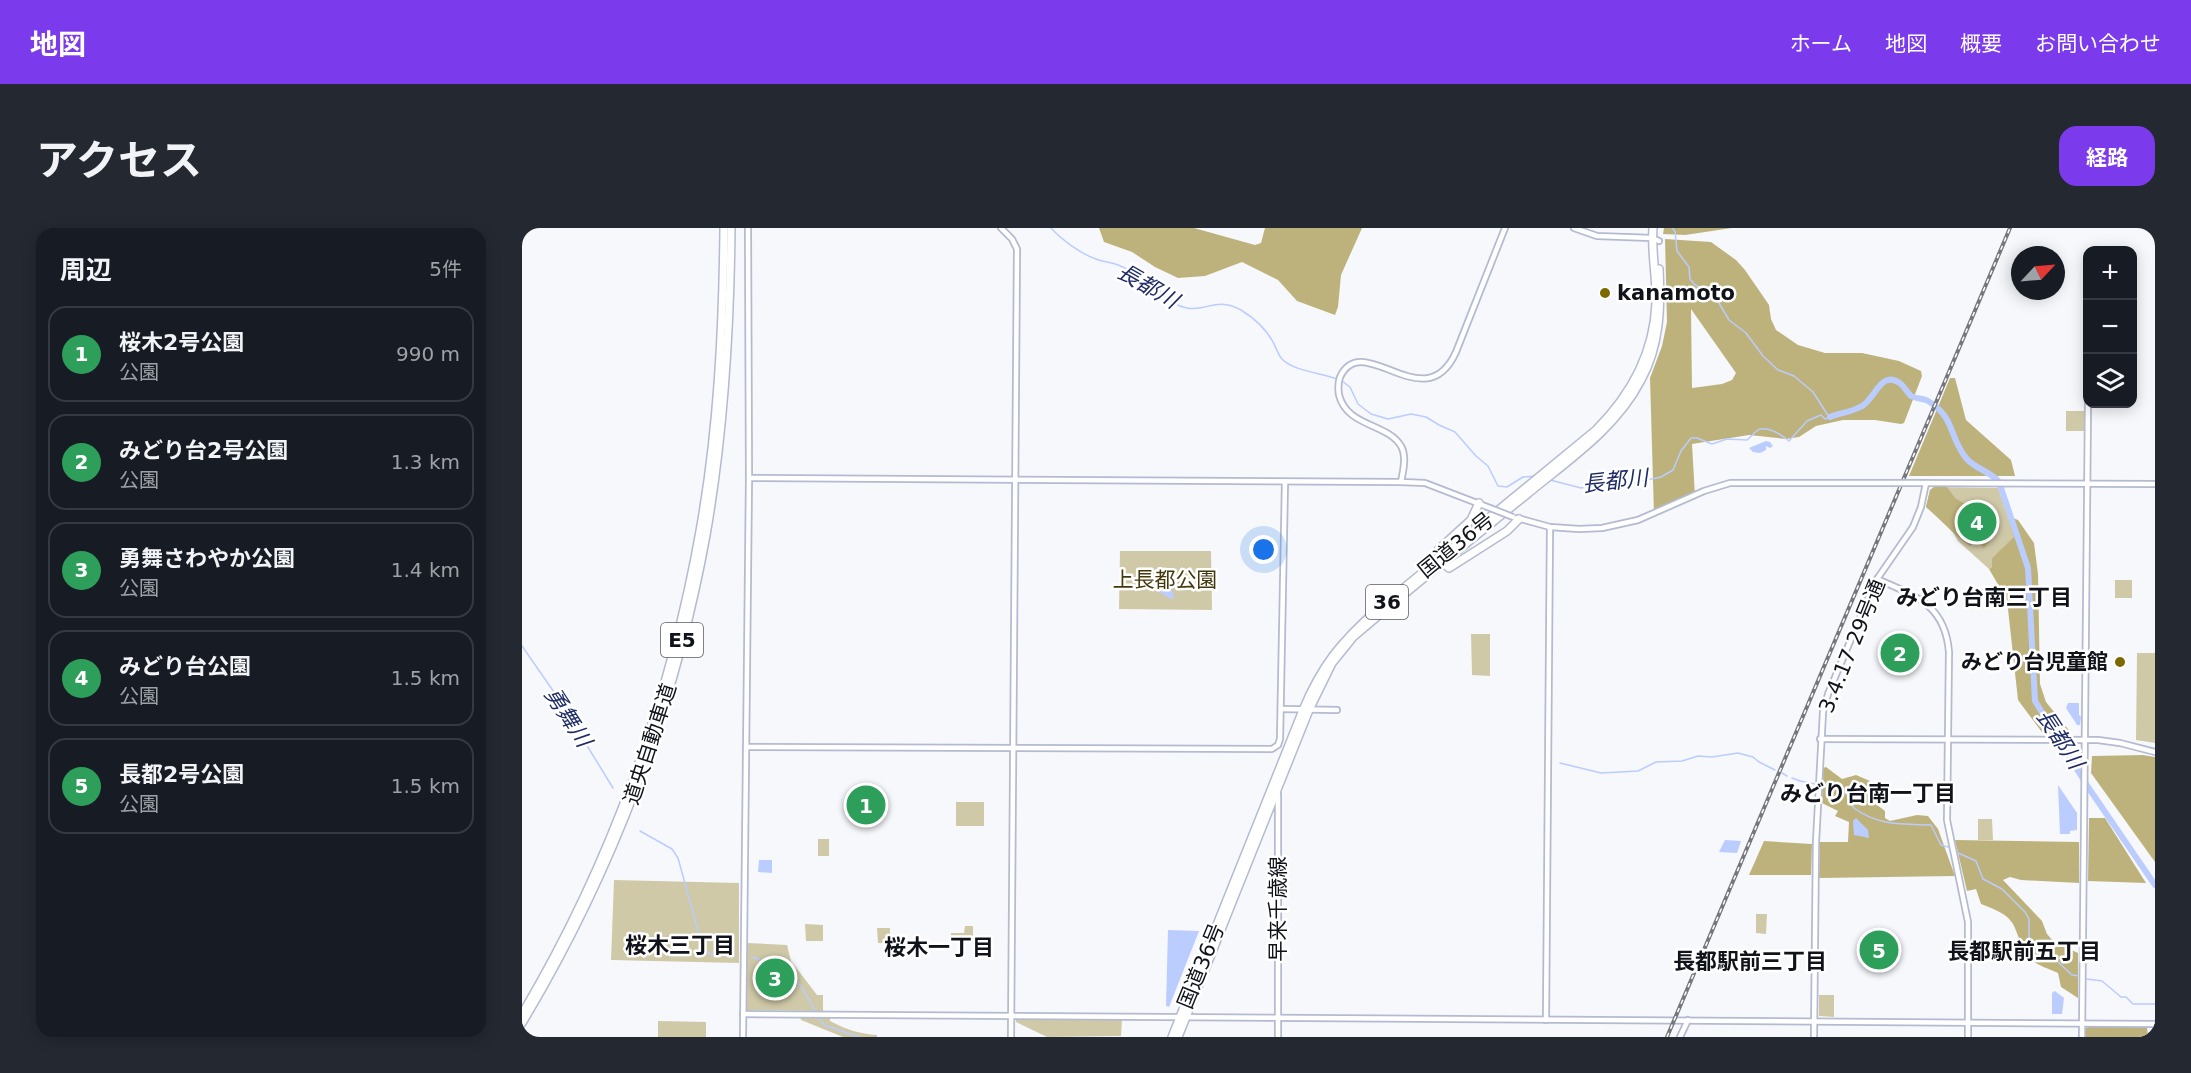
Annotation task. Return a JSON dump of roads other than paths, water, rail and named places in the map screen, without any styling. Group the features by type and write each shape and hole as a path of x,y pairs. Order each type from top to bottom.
{"highway":[{"name":"道央自動車道","path":"522,1014 570,924 610,838 641,758 669,668 700,531 710,461 720,356 724,228"},
{"name":"道央自動車道","path":"522,1023 565,948 615,842 646,759 674,671 699,568 718,451 730,305 731,228"},
{"name":"国道36号","path":"1653,228 1656,239"},
{"name":"国道36号","path":"1172,1037 1183,1017 1277,790 1315,682 1329,659 1350,634 1441,561 1596,430 1625,398 1641,368 1654,326 1657,228"},
{"name":"36","path":"1479,503 1471,520 1438,550 1441,561 1449,568 1506,531 1516,518"},
{"name":"国道36号","path":"1178,1037 1183,1017 1275,781 1306,710"}],"street":[{"path":"743,1037 749,478 748,228"},
{"path":"1001,228 1012,239 1017,249 1011,1037"},
{"path":"1401,482 1404,459 1400,445 1346,410 1340,399 1338,381 1348,367 1365,362 1406,376 1425,379 1432,378 1446,370 1456,352 1505,228"},
{"path":"1574,228 1597,236 1656,239"},
{"path":"2082,1037 2088,408"},
{"path":"749,478 1425,483 1516,518 1551,527 1593,528 1630,522 1730,483 2155,484"},
{"path":"746,747 1272,749 1278,745 1280,739 1282,709 1285,482"},
{"name":"3.4.17 29号通","path":"1815,1037 1816,842 1822,717 1828,694 1877,579 1913,527 1921,507 1926,483"},
{"path":"1546,1020 1551,527"},
{"path":"1877,579 1922,600 1935,612 1943,624 1949,652 1947,820 1968,922 1968,1037"},
{"path":"1282,709 1337,710"},
{"path":"1820,739 2085,740 2120,743 2155,752"},
{"name":"早来千歳線","path":"1275,781 1277,790 1278,1037"},
{"path":"743,1014 2155,1024"},
{"path":"1680,1037 1688,1020"}],"water":[{"path":"1766,441 1773,446 1770,448 1766,446 1766,450 1760,453 1753,452 1749,448"},
{"path":"1150,571 1173,592 1174,598 1171,599 1159,592 1147,575"},
{"path":"2068,703 2079,703 2080,725 2077,725 2066,708"},
{"path":"2058,785 2077,813 2077,830 2070,831 2070,834 2060,834"},
{"path":"1856,818 1868,830 1869,838 1854,835 1853,821"},
{"path":"1725,840 1741,841 1737,853 1719,852"},
{"path":"759,860 772,860 772,873 758,872"},
{"path":"1168,930 1199,931 1169,1007 1166,1006"},
{"path":"2055,991 2064,998 2062,1014 2052,1014 2052,993"}],"waterway":[{"name":"長都川","path":"1051,228 1078,250 1090,257 1131,271 1181,306 1194,309 1225,304 1241,310 1263,328 1287,363 1337,379"},
{"path":"1672,228 1675,231 1677,251 1689,267 1690,279 1695,285 1713,293 1729,320 1746,333 1763,356 1778,370 1794,376 1813,392 1829,417"},
{"name":"長都川","path":"1830,417 1862,406 1884,382 1895,380 1911,396 1926,400 1937,407 1966,458 1999,482 2028,568 2035,701 2088,787 2155,885"},
{"name":"長都川","path":"1342,381 1350,387 1358,404 1371,414 1388,419 1411,414 1426,417 1455,432 1488,466 1498,486 1507,487 1523,477 1536,476"},
{"name":"長都川","path":"1550,480 1581,488 1610,481 1633,483 1661,477 1673,470 1681,451 1691,438 1712,444 1727,439 1747,440 1760,429 1767,429 1789,441 1807,421 1821,415 1825,419 1830,417"},
{"name":"勇舞川","path":"522,646 556,695 613,788"},
{"path":"1560,763 1601,773 1638,771 1656,762 1682,761 1698,756 1712,757 1738,753 1753,757 1775,770"},
{"path":"1782,773 1787,776"},
{"path":"1792,778 1815,784"},
{"path":"1823,784 1834,783 1846,794 1854,808 1872,818 1891,823 1931,825 1941,845 1948,847"},
{"name":"勇舞川","path":"640,831 672,849 678,858 703,949 712,955 735,956"},
{"path":"1956,852 1976,861 1983,879 2002,889 2025,912 2029,919 2029,937 2040,952 2057,961 2072,975 2080,976"},
{"name":"勇舞川","path":"752,957 776,966 792,976 804,991 816,1013"},
{"path":"2087,979 2102,981 2133,1004 2155,1004"},
{"name":"勇舞川","path":"818,1017 824,1025 859,1037"}],"railway":[{"path":"1667,1037 2010,228"}],"place":[{"name":"kanamoto","path":"1605,293"},
{"name":"みどり台公園","path":"1977,522"},
{"name":"みどり台2号公園","path":"1900,653"},
{"name":"みどり台児童館","path":"2120,662"},
{"name":"桜木2号公園","path":"866,805"},
{"name":"長都2号公園","path":"1879,950"},
{"name":"勇舞さわやか公園","path":"775,978"}],"district":[{"name":"みどり台南三丁目","path":"1984,597"},
{"name":"みどり台南一丁目","path":"1868,793"},
{"name":"桜木三丁目","path":"680,945"},
{"name":"桜木一丁目","path":"939,947"},
{"name":"長都駅前五丁目","path":"2024,951"},
{"name":"長都駅前三丁目","path":"1750,961"}],"park label":[{"name":"上長都公園","path":"1165,580"}]}
